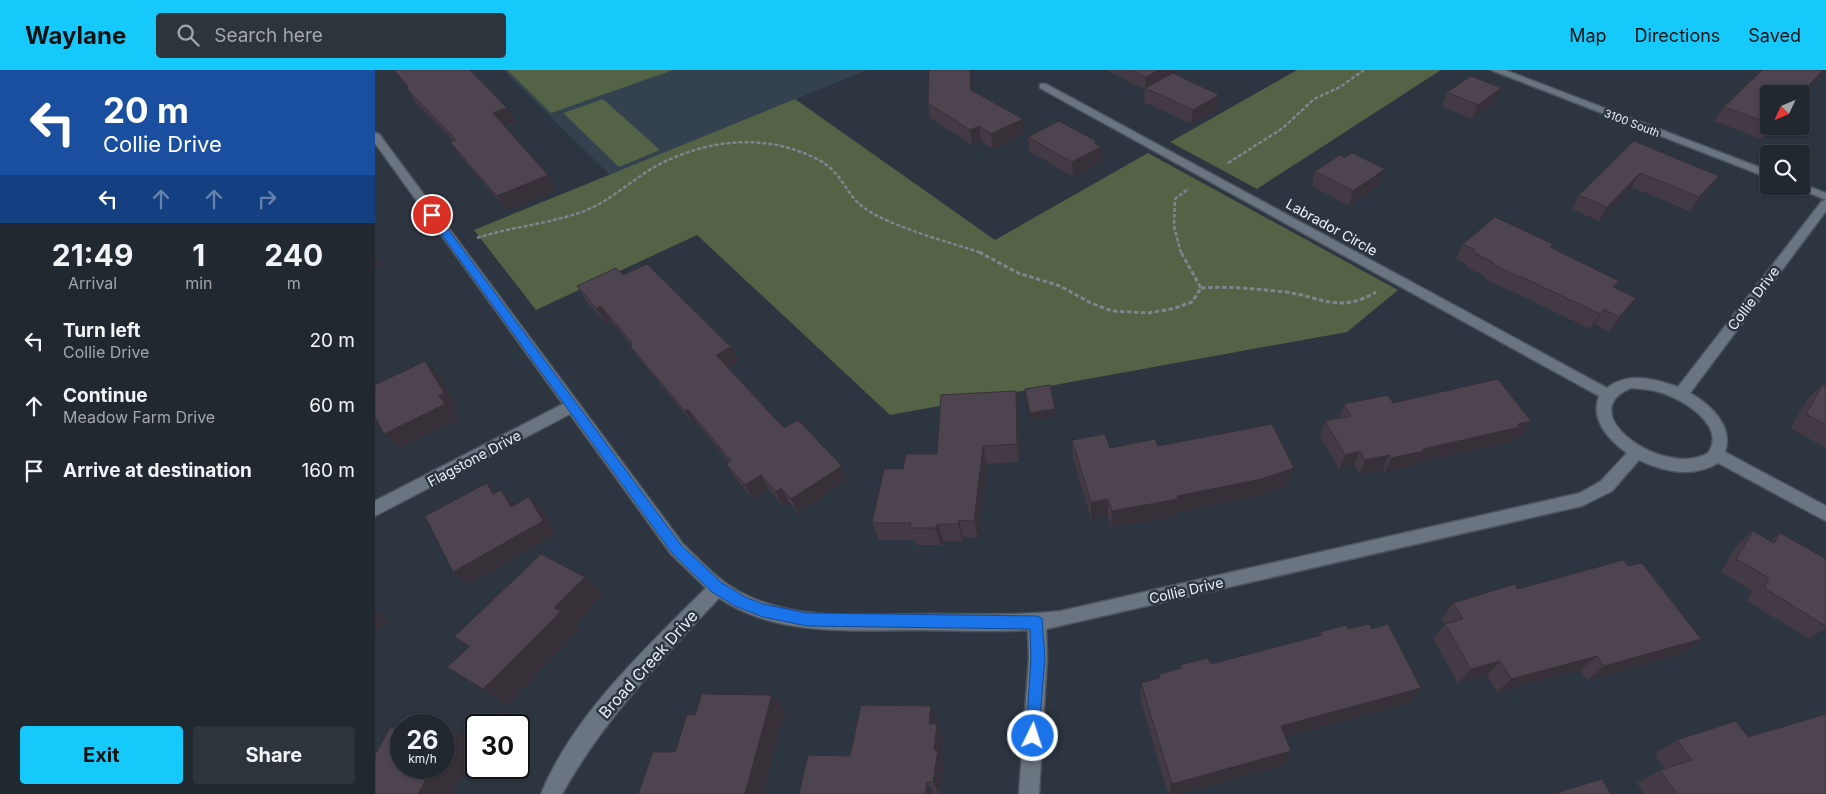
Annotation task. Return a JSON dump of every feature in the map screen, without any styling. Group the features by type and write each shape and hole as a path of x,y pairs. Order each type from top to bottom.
{"street":[{"name":"3100 South","path":"1496,70 1760,172"},
{"name":"Labrador Circle","path":"1043,86 1607,394"},
{"name":"Collie Drive","path":"375,136 677,549 717,588 740,601 763,610 807,620 1037,622 1084,614 1581,499 1601,491 1617,477 1637,452"},
{"path":"1810,191 1826,197"},
{"name":"Collie Drive","path":"1681,394 1826,203"},
{"path":"1639,383 1665,388 1681,394 1699,406 1712,418 1720,432 1721,445 1717,455 1706,463 1692,466 1674,466 1637,452 1621,441 1603,416 1603,404 1607,394 1617,387 1639,383"},
{"name":"Flagstone Drive","path":"375,509 572,406"},
{"path":"1717,455 1826,514"},
{"name":"Broad Creek Drive","path":"551,794 578,747 609,704 642,665 717,588"},
{"path":"1029,794 1038,658 1037,622"}],"path":[{"path":"1226,165 1283,128 1313,100 1340,87 1365,70"},
{"path":"477,238 502,230 555,220 589,209 660,164 698,148 737,141 752,142 768,144 815,158 835,169 861,206 879,217 987,255 1018,273 1060,286 1091,303 1112,311 1147,313 1172,309 1192,302 1201,288"},
{"path":"1194,185 1175,199 1172,220 1178,250 1201,288"},
{"path":"1201,288 1237,286 1264,289 1290,293 1330,304 1365,299 1378,290"}],"shaded area":[{"path":"503,70 867,70 610,175"}],"green space":[{"path":"507,70 673,70 551,113"},
{"path":"1297,70 1441,70 1257,189 1170,142"},
{"path":"603,99 660,150 619,167 563,113"},
{"path":"795,99 995,240 1148,153 1398,290 1347,332 890,415 697,235 536,310 474,230"}],"building":[{"path":"394,70 470,70 507,108 493,113 548,175 497,196 450,142 456,140 407,89 409,88"},
{"path":"929,70 970,70 971,90 1023,119 991,134 979,126 970,130 928,103"},
{"path":"1132,70 1159,70 1146,77"},
{"path":"1762,70 1823,70 1809,85 1760,85 1760,120 1724,107"},
{"path":"1173,73 1219,95 1193,110 1145,88"},
{"path":"1471,76 1501,88 1478,105 1447,92"},
{"path":"1059,121 1096,141 1094,143 1101,147 1072,162 1028,137"},
{"path":"1634,141 1719,176 1699,197 1640,173 1607,207 1579,195"},
{"path":"1352,153 1385,169 1353,191 1315,171 1340,155 1345,158"},
{"path":"1495,217 1553,244 1550,247 1619,281 1613,287 1636,298 1619,317 1604,309 1600,314 1492,264 1494,263 1473,252 1475,250 1463,244"},
{"path":"647,264 731,347 716,355 784,428 798,420 842,466 791,499 781,488 776,492 761,475 745,485 726,464 731,461 688,409 685,411 630,346 633,344 601,306 596,308 577,286 616,268 623,275"},
{"path":"425,361 444,393 439,396 445,404 384,434 375,417 375,385"},
{"path":"1498,379 1531,421 1518,424 1520,427 1423,449 1424,451 1391,458 1389,455 1365,460 1360,451 1345,455 1325,421 1351,416 1344,404 1388,395 1393,403"},
{"path":"1823,384 1826,386 1826,425 1806,414"},
{"path":"1050,385 1055,409 1030,413 1025,389"},
{"path":"1016,391 1017,444 983,446 974,521 959,520 958,524 938,524 935,528 910,528 911,523 872,523 884,469 903,469 906,454 937,454 941,395"},
{"path":"1272,424 1294,468 1262,479 1177,496 1178,499 1112,511 1108,499 1091,502 1072,440 1105,434 1110,448 1155,439 1158,446"},
{"path":"487,483 493,494 501,490 511,507 529,497 543,521 453,572 425,516"},
{"path":"1753,531 1774,543 1780,533 1826,559 1826,626 1764,588 1769,578 1736,559"},
{"path":"541,554 585,577 554,608 561,611 483,689 447,667 470,646 454,637"},
{"path":"1623,560 1628,566 1642,563 1701,639 1604,666 1597,656 1511,679 1500,661 1471,669 1445,624 1463,619 1453,603 1515,584 1518,589"},
{"path":"1369,624 1372,629 1388,624 1421,688 1281,726 1291,751 1172,784 1141,683 1160,678 1159,674 1182,668 1180,665 1208,658 1211,664 1322,635 1320,632 1346,625 1348,629"},
{"path":"702,694 772,695 745,794 638,794 653,752 675,752 687,715 695,715"},
{"path":"861,705 931,706 929,724 937,724 934,750 938,750 933,782 927,782 925,794 799,794 808,755 850,756"},
{"path":"1826,714 1826,794 1677,794 1660,770 1692,760 1677,740 1736,721 1748,737"},
{"path":"390,728 390,779 426,779 418,794 375,794 375,755"},
{"path":"1602,779 1611,794 1553,794"}],"route":[{"path":"432,215 677,549 717,588 740,601 763,610 787,617 807,620 1037,622 1038,658 1033,736"}]}
